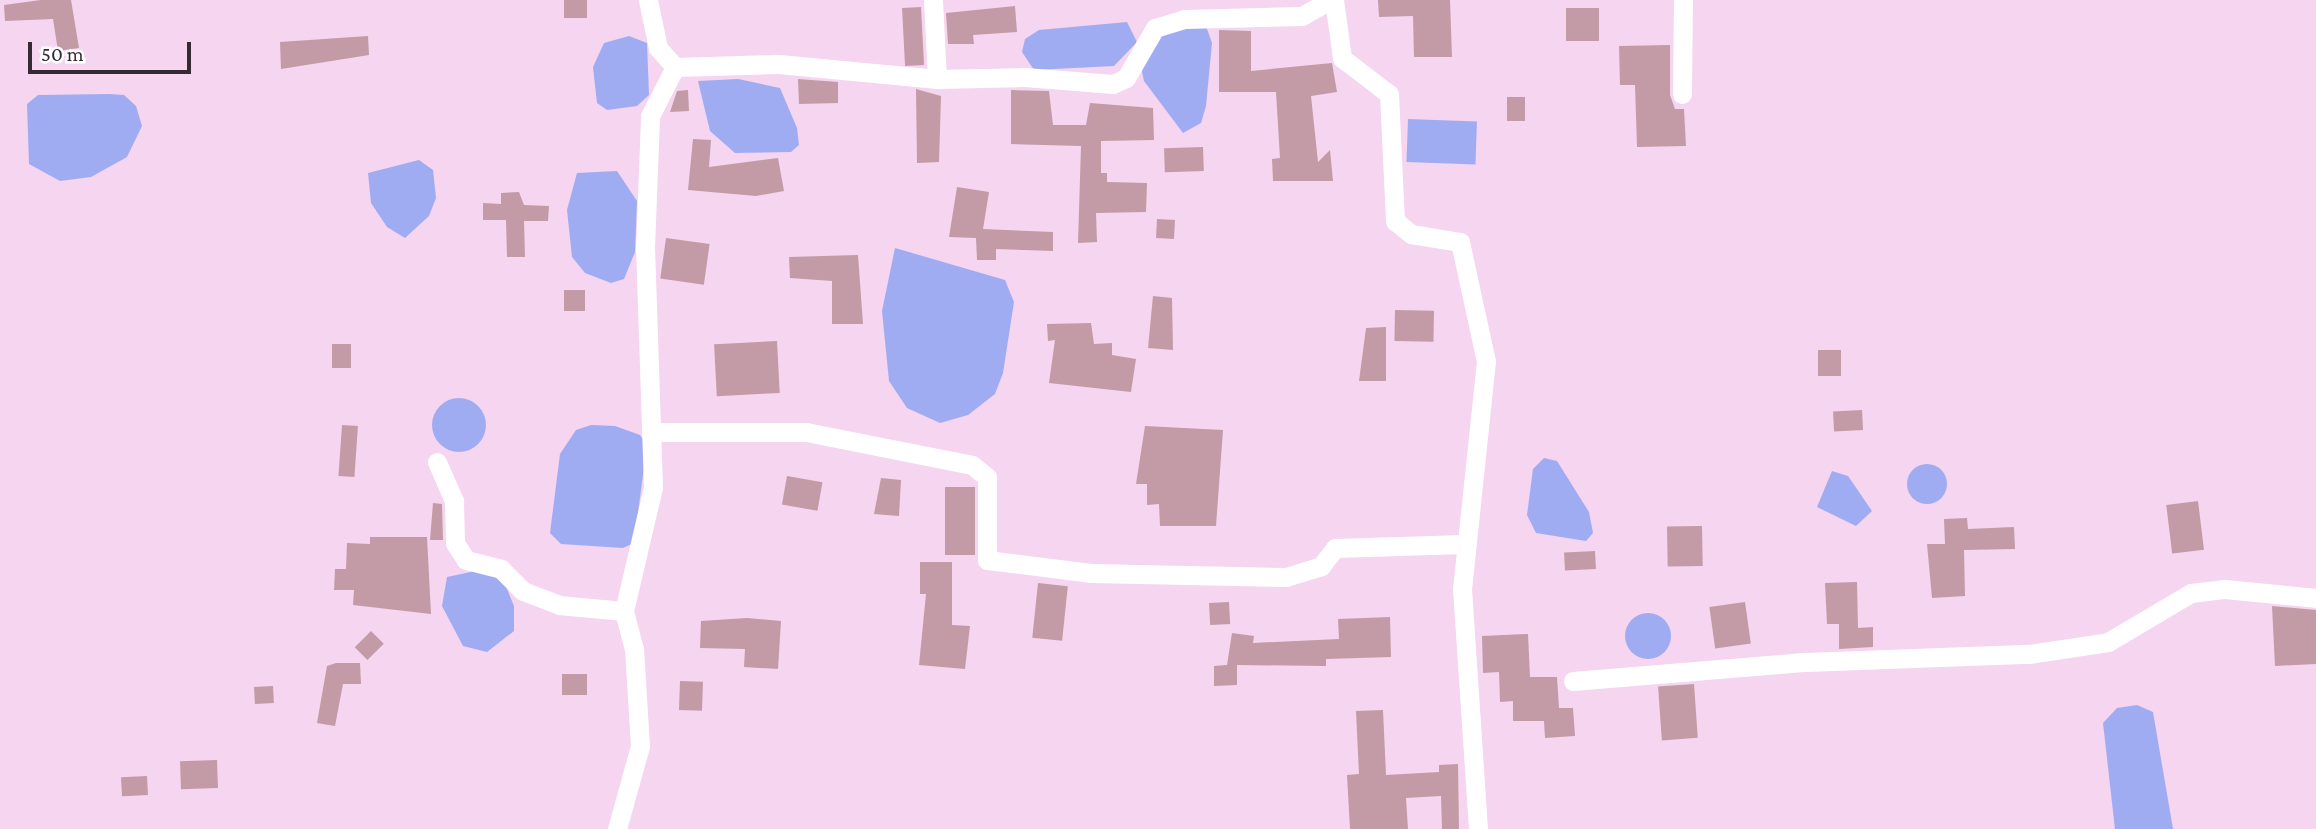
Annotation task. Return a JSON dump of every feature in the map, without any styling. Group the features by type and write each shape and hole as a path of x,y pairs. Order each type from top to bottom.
{"street":[{"path":"648,0 658,48 675,67 779,64 937,79 1113,84 1126,78 1154,27 1184,19 1302,16 1332,0 1342,58 1389,94 1395,220 1412,234 1460,242 1477,309 1486,361 1484,411 1464,544 1478,829"},
{"path":"933,0 937,79"},
{"path":"1682,0 1682,94"},
{"path":"617,829 640,746 634,649 624,611 653,487 645,248 650,116 675,67"},
{"path":"653,432 806,432 972,465 987,477 987,559 1090,573 1286,577 1321,566 1335,548 1464,544"},
{"path":"437,462 454,501 455,544 466,560 501,569 523,591 559,605 624,611"},
{"path":"1573,681 1806,662 2029,654 2108,642 2191,593 2225,589 2316,598"}],"water":[{"path":"1127,22 1137,42 1114,66 1034,70 1022,52 1025,39 1039,30"},
{"path":"1206,26 1212,43 1206,106 1201,123 1183,133 1144,81 1141,67 1162,32"},
{"path":"629,36 647,43 649,95 637,106 607,110 597,103 593,67 604,43"},
{"path":"738,79 780,88 797,128 799,145 791,152 735,153 710,131 698,81"},
{"path":"38,95 124,95 136,106 142,126 127,157 91,177 60,181 29,164 27,104"},
{"path":"1408,119 1477,121 1475,164 1406,162"},
{"path":"419,160 433,170 436,198 429,216 405,238 387,227 371,203 368,173"},
{"path":"617,171 637,201 635,252 624,279 611,283 585,273 572,257 567,210 577,173"},
{"path":"895,248 1005,280 1014,302 1003,373 995,394 968,415 940,423 907,408 889,381 882,311"},
{"path":"459,398 478,406 486,425 478,444 459,452 440,444 432,425 440,406"},
{"path":"591,425 615,426 640,435 647,445 634,543 623,548 561,544 550,533 560,454 576,430"},
{"path":"1544,458 1557,461 1589,512 1593,533 1586,541 1536,533 1527,515 1533,469"},
{"path":"1927,464 1935,465 1941,470 1946,476 1946,492 1941,498 1935,503 1927,504 1919,503 1913,498 1908,492 1907,484 1908,476 1913,470 1919,465"},
{"path":"1832,471 1848,476 1872,511 1856,526 1817,507"},
{"path":"480,570 503,579 514,606 514,631 487,652 463,646 442,606 447,577"},
{"path":"1648,613 1664,620 1671,636 1664,652 1648,659 1632,652 1625,636 1632,620"},
{"path":"2137,705 2153,712 2173,829 2115,829 2103,723 2117,708"}],"building":[{"path":"41,0 71,0 79,48 58,51 53,19 5,21 4,5"},
{"path":"564,0 587,0 587,18 564,18"},
{"path":"1378,0 1450,0 1452,57 1414,57 1413,16 1379,17"},
{"path":"1015,6 1017,32 973,35 974,44 948,44 946,13"},
{"path":"921,7 924,65 905,66 902,8"},
{"path":"1566,8 1599,8 1599,41 1566,41"},
{"path":"1219,30 1251,31 1251,71 1332,63 1337,92 1311,96 1318,162 1330,150 1333,181 1273,181 1272,159 1280,158 1276,92 1219,92"},
{"path":"368,36 369,55 281,69 280,42"},
{"path":"1670,45 1670,95 1675,109 1684,109 1686,146 1637,147 1635,85 1620,85 1619,46"},
{"path":"798,79 838,82 838,103 799,104"},
{"path":"916,89 941,96 939,162 917,163"},
{"path":"688,90 689,111 670,112 677,91"},
{"path":"1011,90 1049,91 1053,125 1086,125 1090,103 1153,108 1154,140 1101,141 1101,173 1107,173 1107,182 1147,183 1146,212 1096,213 1097,242 1078,243 1081,146 1011,144"},
{"path":"1507,97 1525,97 1525,121 1507,121"},
{"path":"693,139 711,140 709,167 778,158 784,191 756,196 688,190"},
{"path":"1203,147 1204,171 1165,172 1164,148"},
{"path":"957,187 989,192 983,229 1053,232 1053,251 996,249 996,260 977,260 976,238 949,237"},
{"path":"519,192 524,205 549,206 548,221 524,221 525,257 507,257 506,220 483,220 483,203 501,204 501,193"},
{"path":"1157,219 1175,220 1174,239 1156,238"},
{"path":"666,238 710,244 704,285 660,279"},
{"path":"858,255 863,324 832,324 832,281 790,278 789,257"},
{"path":"564,290 585,290 585,311 564,311"},
{"path":"1153,296 1172,298 1173,350 1148,348"},
{"path":"1395,310 1434,311 1433,342 1394,341"},
{"path":"1091,323 1094,344 1112,343 1112,355 1136,359 1131,392 1049,383 1055,340 1048,341 1047,324"},
{"path":"1386,327 1386,381 1359,381 1366,328"},
{"path":"777,341 780,393 717,396 714,344"},
{"path":"332,344 351,344 351,368 332,368"},
{"path":"1818,350 1841,350 1841,376 1818,376"},
{"path":"1862,410 1863,430 1834,431 1833,412"},
{"path":"342,425 358,426 354,477 338,476"},
{"path":"1145,426 1223,430 1216,526 1160,526 1159,504 1147,505 1147,484 1136,484"},
{"path":"787,476 822,482 817,511 782,505"},
{"path":"881,478 901,480 899,516 874,514"},
{"path":"945,487 975,487 975,555 945,555"},
{"path":"2198,501 2204,550 2172,554 2166,505"},
{"path":"433,503 442,504 443,540 430,540"},
{"path":"1967,518 1968,529 2014,527 2015,549 1964,550 1965,596 1932,598 1927,544 1945,544 1944,519"},
{"path":"1702,526 1703,566 1668,567 1667,527"},
{"path":"370,537 427,537 431,614 353,605 354,590 334,590 335,569 346,569 347,543 370,544"},
{"path":"1595,551 1596,569 1565,571 1564,553"},
{"path":"920,562 952,562 952,625 970,626 965,669 919,665 926,594 920,594"},
{"path":"1857,582 1858,628 1873,627 1873,647 1839,649 1839,624 1827,624 1825,583"},
{"path":"1038,583 1068,586 1062,641 1032,638"},
{"path":"1229,602 1230,624 1210,625 1209,603"},
{"path":"1745,602 1751,644 1715,649 1709,607"},
{"path":"2272,606 2316,610 2316,664 2275,666"},
{"path":"1390,617 1391,657 1326,659 1326,666 1237,665 1237,685 1214,686 1214,666 1227,665 1232,633 1254,636 1253,643 1339,639 1338,619"},
{"path":"747,618 781,621 778,669 744,667 745,649 700,648 701,621"},
{"path":"371,631 384,644 367,660 355,647"},
{"path":"1528,634 1530,677 1557,677 1559,708 1573,708 1575,736 1545,738 1544,721 1513,721 1513,701 1500,702 1499,672 1483,673 1482,636"},
{"path":"336,663 360,663 361,684 343,684 335,726 317,723 327,666"},
{"path":"562,674 587,674 587,695 562,695"},
{"path":"680,681 703,682 702,711 679,710"},
{"path":"1694,684 1698,738 1662,740 1658,687"},
{"path":"273,686 274,703 255,704 254,687"},
{"path":"1383,710 1386,775 1439,772 1439,765 1458,764 1459,829 1442,829 1441,796 1406,798 1408,829 1350,829 1347,775 1359,774 1356,711"},
{"path":"217,760 218,788 181,789 180,761"},
{"path":"147,776 148,795 122,796 121,777"}]}
